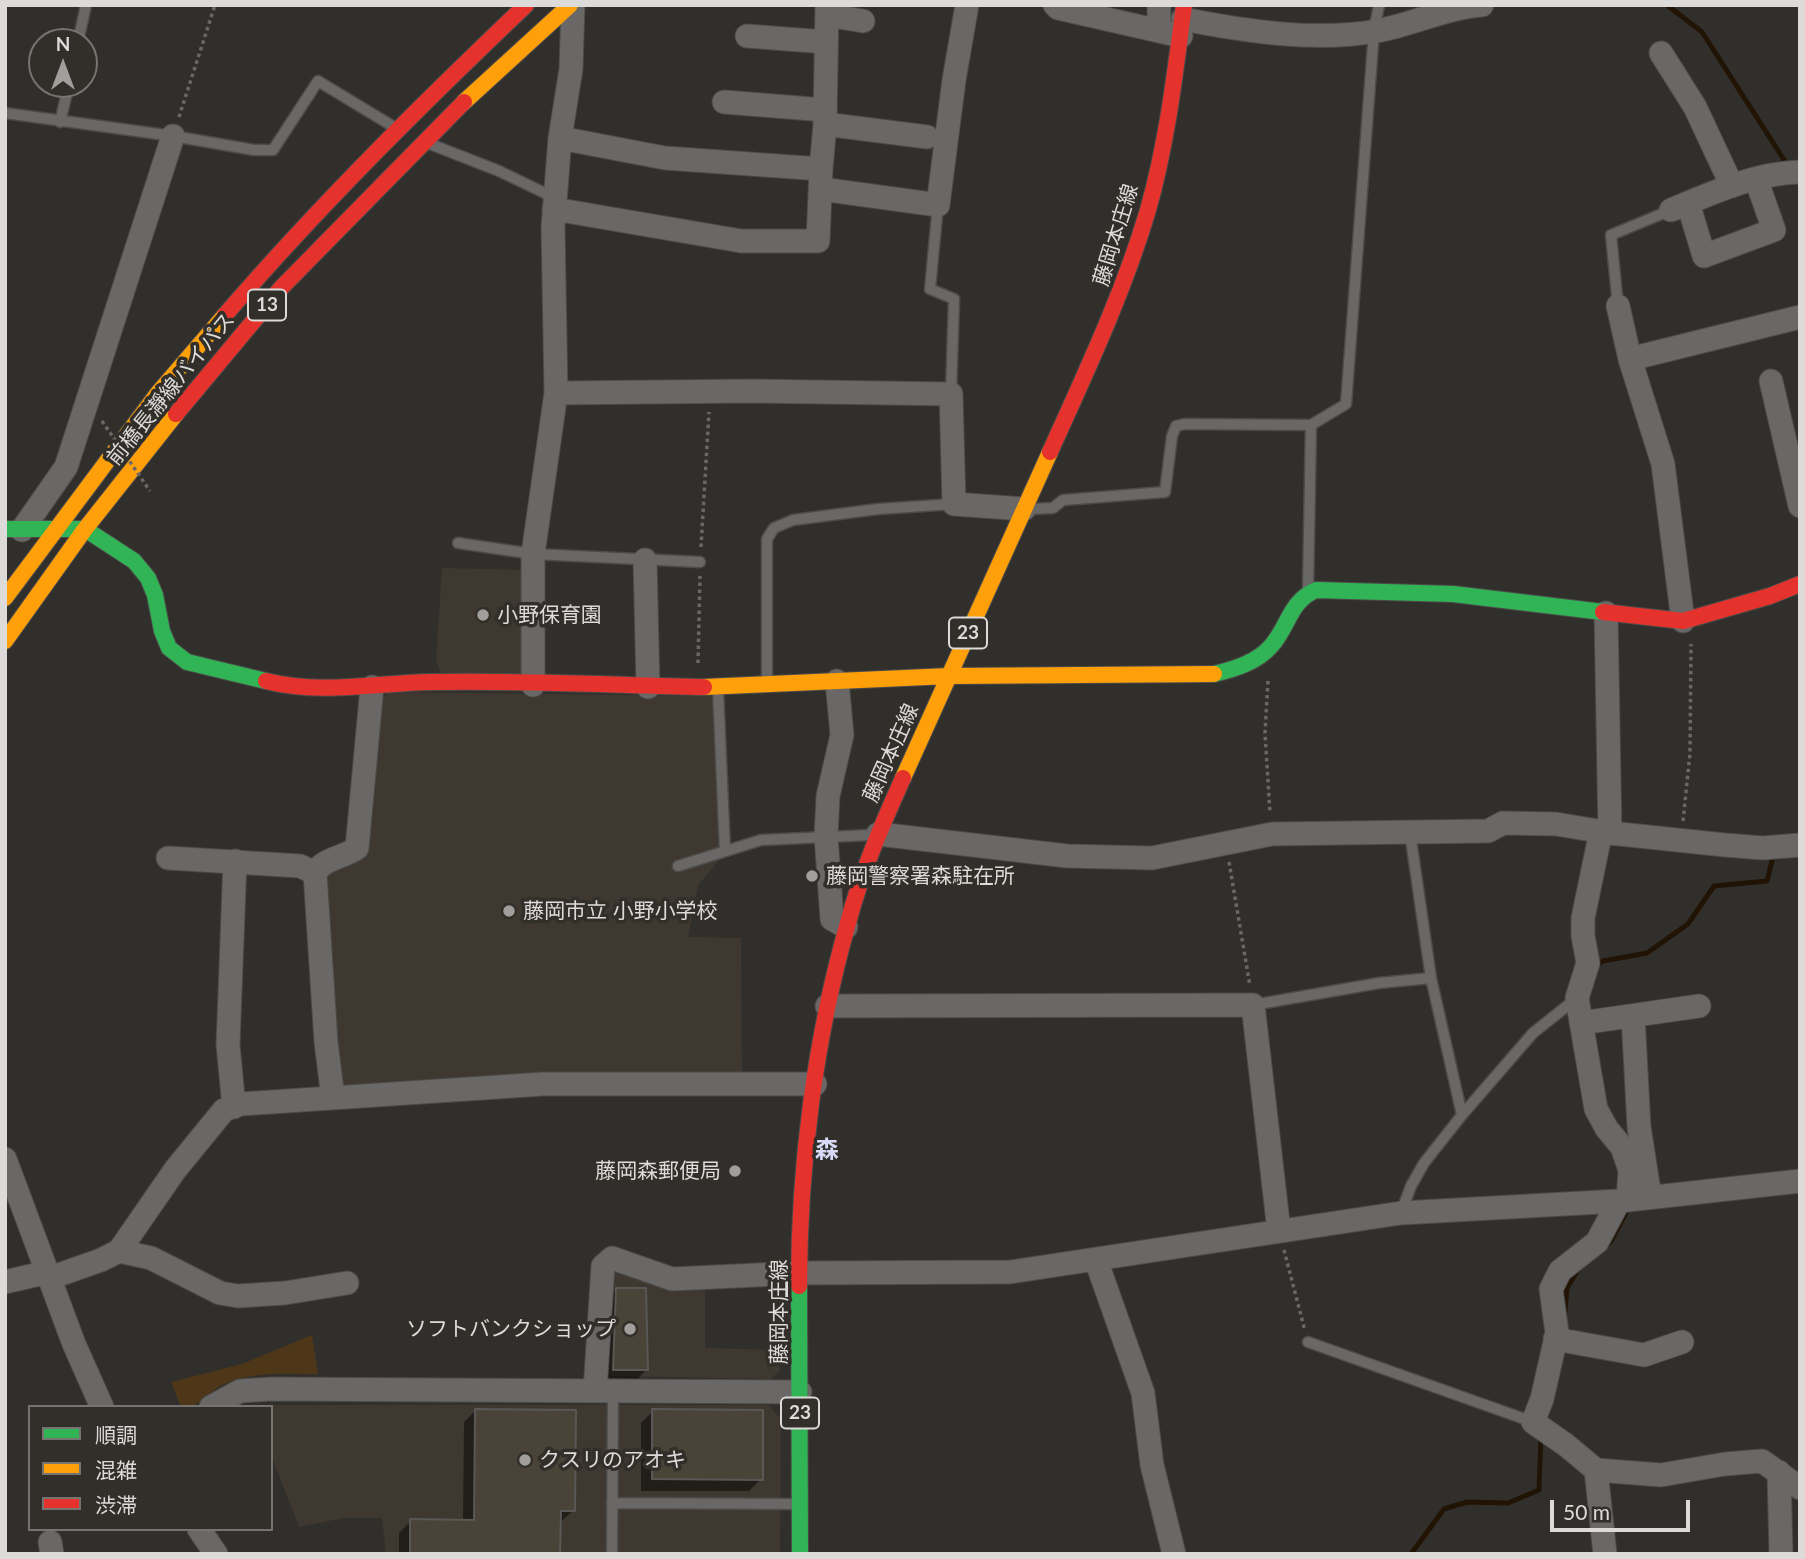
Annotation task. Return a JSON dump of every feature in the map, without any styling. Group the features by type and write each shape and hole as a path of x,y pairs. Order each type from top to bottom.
{"main road":[{"name":"前橋長瀞線バイパス","path":"5,598 158,393 262,272 399,130 526,5"},
{"name":"前橋長瀞線バイパス","path":"5,641 85,529 179,410 282,287 459,106 571,5"},
{"name":"藤岡本庄線","path":"800,1554 799,1273 802,1173 827,1006 846,927 878,834 1118,300 1148,209 1167,132 1183,20"},
{"path":"13,529 85,529 134,561 148,578 155,594 162,631 169,648 187,662 293,688 372,687 430,682 718,687 949,676 1213,674 1240,668 1261,655 1273,643 1298,600 1308,592 1342,589 1453,594 1687,621 1800,584"}],"street":[{"path":"533,685 533,554 556,393 553,226 571,69 571,5"},
{"path":"561,138 665,158 821,179 938,205 954,80 967,5"},
{"path":"1055,5 1058,8 1159,31 1183,20 1248,30 1309,35 1374,31 1424,20 1468,6 1482,5"},
{"path":"1159,5 1159,31"},
{"path":"555,204 741,241 818,241 825,117 827,10 863,21"},
{"path":"747,36 826,42"},
{"path":"1661,53 1695,107 1732,186"},
{"path":"724,102 825,117 926,137"},
{"path":"13,529 66,467 173,136"},
{"path":"1756,179 1774,230 1704,256 1680,206 1756,179 1779,173 1800,172"},
{"path":"1618,306 1630,359 1663,464 1687,621"},
{"path":"1630,359 1800,317"},
{"path":"1771,380 1800,506"},
{"path":"556,393 951,394 954,504 1024,509"},
{"path":"645,559 648,687"},
{"path":"1606,613 1605,832 1583,918 1588,963 1577,998 1596,1109 1607,1129 1622,1147 1630,1170 1632,1199"},
{"path":"838,681 842,735 828,796 826,836 832,919 846,927"},
{"path":"333,1098 326,1042 315,873 320,864 357,848 372,687"},
{"path":"878,834 1067,856 1152,859 1272,834 1488,831 1503,823 1556,824 1605,832 1763,848 1800,845"},
{"path":"168,858 300,866 315,873"},
{"path":"234,1107 228,1045 235,861"},
{"path":"827,1006 1253,1005 1279,1231"},
{"path":"1581,1023 1699,1006"},
{"path":"1633,1016 1639,1128 1632,1199 1597,1242 1560,1271 1551,1289 1557,1333 1542,1399 1532,1422 1566,1445 1596,1471 1661,1475 1725,1464 1762,1461 1800,1488"},
{"path":"5,1282 49,1275 101,1260 119,1251 183,1160 224,1110 234,1107 263,1102 543,1084 816,1084"},
{"path":"5,1159 74,1344 101,1405"},
{"path":"604,1391 603,1266 612,1258 672,1279 799,1273 1010,1272 1401,1213 1691,1195 1800,1181"},
{"path":"119,1251 151,1258 220,1293 238,1296 285,1293 347,1283"},
{"path":"1096,1260 1143,1393 1152,1465 1174,1554"},
{"path":"1555,1339 1644,1354 1682,1342"},
{"path":"215,1405 240,1391 271,1389 800,1392"},
{"path":"1596,1471 1605,1554"},
{"path":"1779,1472 1781,1554"},
{"path":"200,1531 216,1554"}],"lane":[{"path":"81,28 86,5"},
{"path":"1024,509 1053,508 1063,500 1165,492 1172,436 1176,426 1311,425 1346,404 1374,31 1379,5"},
{"path":"5,113 254,150 273,150 318,81 399,130"},
{"path":"60,122 66,98"},
{"path":"425,142 499,171 555,204"},
{"path":"938,205 930,289 954,299 951,394"},
{"path":"1618,306 1611,235 1680,206"},
{"path":"1308,592 1311,425"},
{"path":"767,684 767,539 774,528 793,520 878,509 954,504"},
{"path":"458,543 533,554 700,562"},
{"path":"718,687 725,851"},
{"path":"678,866 761,840 878,834"},
{"path":"1410,834 1431,978 1462,1115"},
{"path":"1253,1005 1378,983 1431,978"},
{"path":"1401,1213 1411,1186 1424,1163 1462,1115 1533,1033 1577,998"},
{"path":"1308,1342 1532,1422"},
{"path":"604,1391 612,1503 612,1554"},
{"path":"612,1503 800,1504"}],"path":[{"path":"173,136 215,5"},
{"path":"698,687 700,562 710,392"},
{"path":"102,421 150,491"},
{"path":"1682,840 1690,752 1687,621"},
{"path":"1261,655 1268,678 1265,733 1272,834"},
{"path":"1226,843 1253,1005"},
{"path":"1279,1231 1308,1342"}],"shaded area":[{"name":"小野保育園","path":"442,568 527,570 528,674 441,674 436,661"},
{"name":"藤岡市立 小野小学校","path":"388,692 715,696 721,858 698,885 688,937 741,938 742,1081 344,1090 335,1048 320,871 364,856 376,706"},
{"path":"619,1267 705,1284 705,1348 777,1350 780,1371 770,1379 612,1376 607,1370 611,1271"},
{"path":"312,1335 318,1374 247,1377 218,1387 194,1405 180,1405 171,1382 242,1364"},
{"path":"273,1405 768,1405 781,1419 780,1554 386,1554 382,1518 344,1518 299,1527 273,1460"}],"building":[{"name":"ソフトバンクショップ","path":"616,1288 646,1288 648,1370 613,1370"},
{"name":"クスリのアオキ","path":"475,1409 576,1410 575,1511 561,1511 560,1554 410,1554 410,1519 474,1520"},
{"path":"652,1409 763,1410 763,1480 652,1479"}],"waterway":[{"path":"1667,5 1702,32 1788,166"},
{"path":"1594,967 1603,961 1647,953 1688,924 1714,886 1767,881 1773,857 1779,857"},
{"path":"1607,1245 1630,1205"},
{"path":"1565,1312 1567,1288 1578,1270"},
{"path":"1411,1554 1444,1509 1467,1502 1508,1503 1539,1490 1541,1434"}],"traffic: fast":[{"path":"5,529 85,529 134,561 148,578 169,648 187,662 266,681"},
{"path":"1214,674 1246,664 1260,656 1278,637 1295,607 1316,590 1453,594 1603,612"},
{"path":"799,1286 800,1554"}],"traffic: slow":[{"path":"464,102 570,5"},
{"path":"5,598 158,393 225,315"},
{"path":"5,641 85,529 176,414"},
{"path":"903,778 1050,452"},
{"path":"704,687 949,676 1214,674"}],"traffic: jam":[{"path":"225,315 297,234 372,156 526,5"},
{"path":"1050,452 1115,302 1148,210 1174,83 1184,5"},
{"path":"176,414 282,287 464,102"},
{"path":"1603,612 1683,621 1770,596 1800,584"},
{"path":"266,681 328,688 465,682 704,687"},
{"path":"799,1286 806,1149 826,1011 853,904 903,778"}],"place":[{"name":"小野保育園","path":"483,615"},
{"name":"藤岡警察署森駐在所","path":"812,876"},
{"name":"藤岡市立 小野小学校","path":"509,911"},
{"name":"藤岡森郵便局","path":"735,1171"},
{"name":"ソフトバンクショップ","path":"630,1329"},
{"name":"クスリのアオキ","path":"525,1460"}],"district":[{"name":"森","path":"827,1150"}]}
